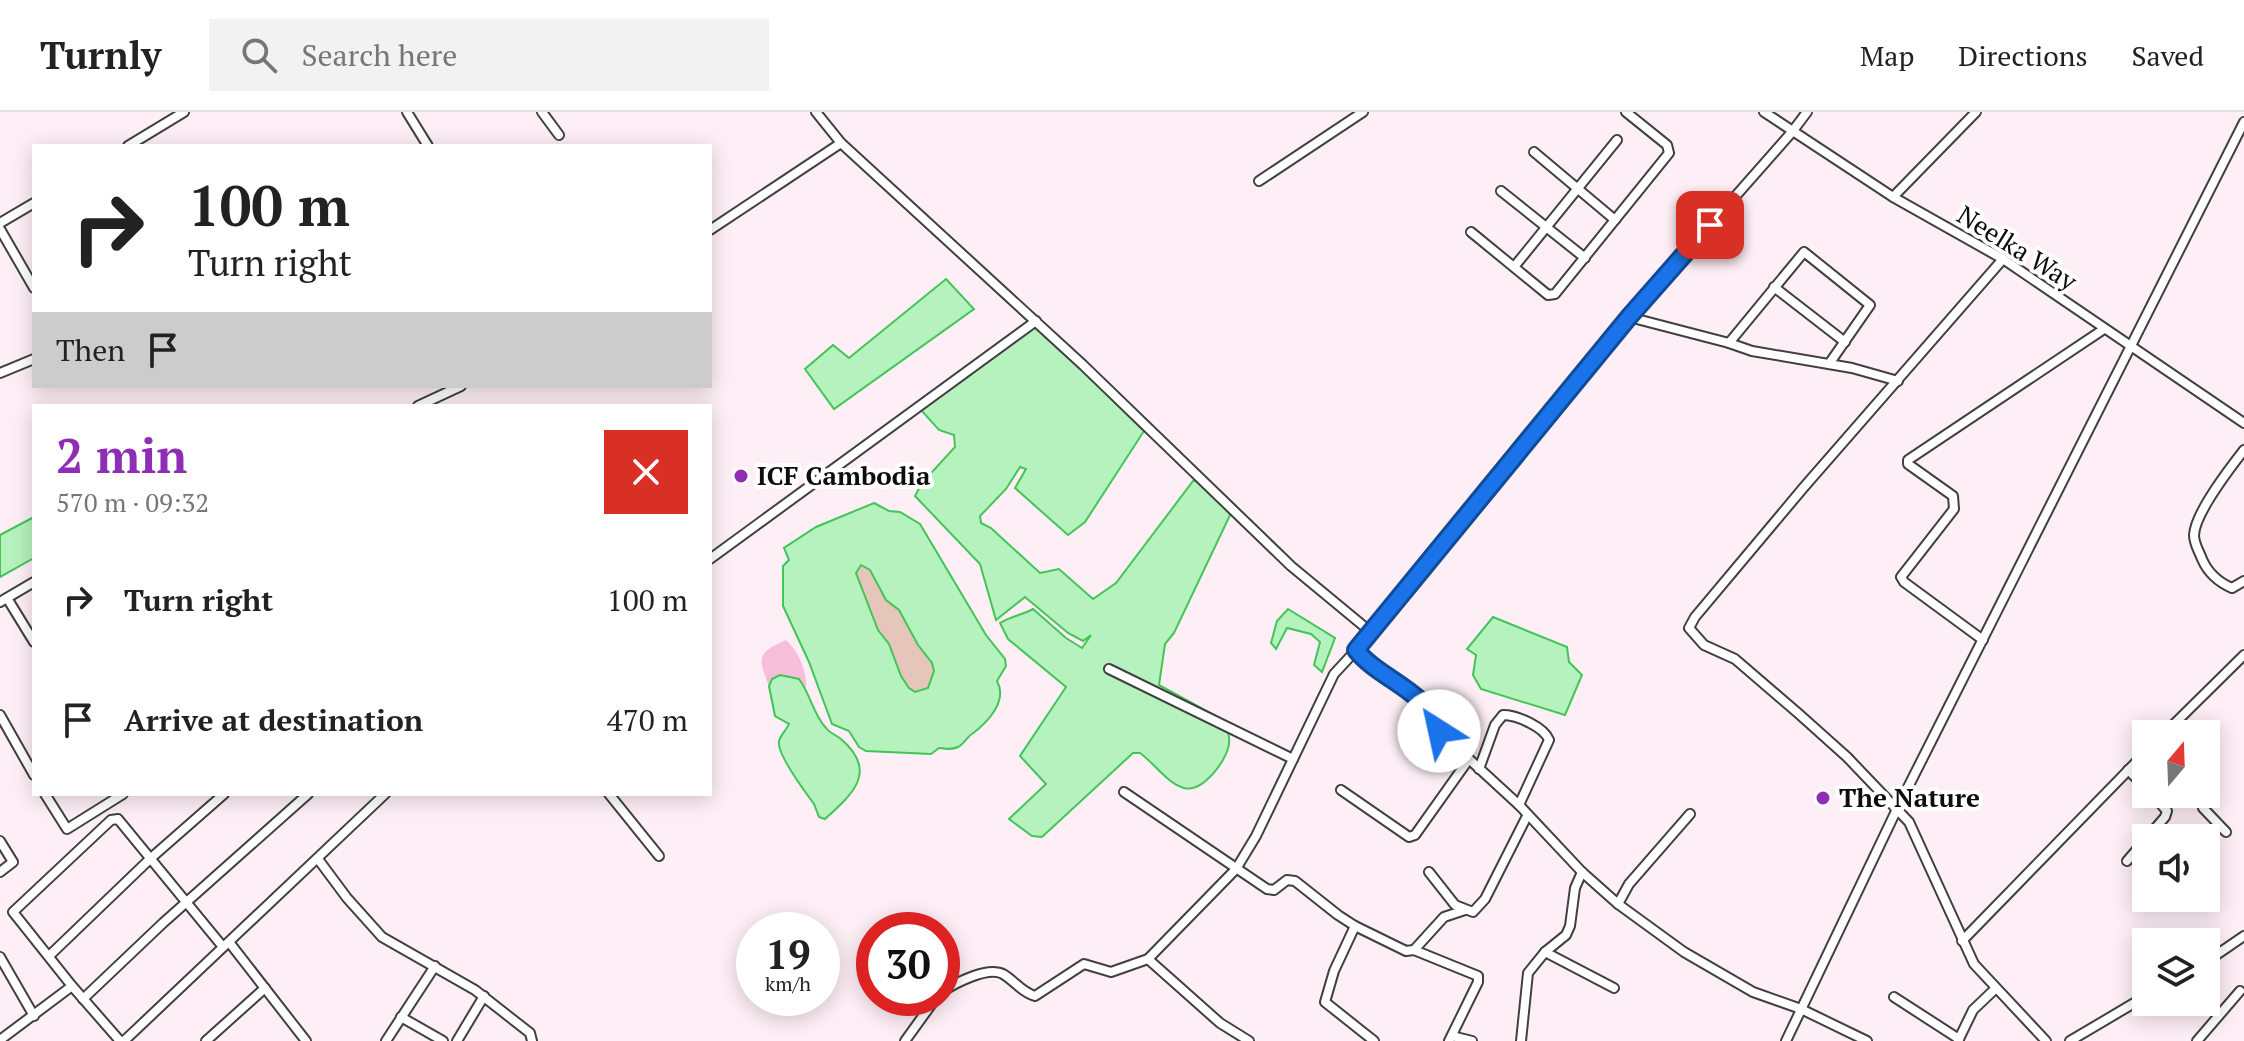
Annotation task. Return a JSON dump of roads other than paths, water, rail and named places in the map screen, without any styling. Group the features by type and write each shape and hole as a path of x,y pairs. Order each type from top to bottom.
{"street":[{"path":"131,144 184,112"},
{"path":"407,112 427,144"},
{"path":"542,112 559,135"},
{"path":"816,112 841,143 1036,321 1291,566 1372,633"},
{"path":"1259,181 1363,112"},
{"path":"1471,232 1552,296 1670,151 1667,145 1626,112"},
{"path":"1636,120 1643,112"},
{"name":"Neelka Way","path":"1764,112 1893,197 2003,259 2244,423"},
{"path":"960,984 990,971 1000,972 1035,996 1084,964 1111,972 1148,959 1236,869 1256,836 1343,661 1372,633 1629,317 1807,112"},
{"path":"1893,197 1976,112"},
{"path":"1786,1041 1897,809 2244,122"},
{"path":"1514,267 1617,140"},
{"path":"712,229 841,143"},
{"path":"1534,152 1615,220"},
{"path":"1501,191 1585,258"},
{"path":"32,204 0,226 32,284"},
{"path":"1729,343 1800,254 1808,253 1870,305 1829,364"},
{"path":"2003,259 1804,487 1689,628 1704,645 1735,659 1799,714 1847,757 1897,809 1913,828 1974,964 2046,1041"},
{"path":"1774,287 1845,342"},
{"path":"1629,317 1779,357 1829,364 1898,381"},
{"path":"712,558 1036,321"},
{"path":"1983,640 1901,577 1954,509 1955,502 1953,496 1908,464 1908,460 2104,329"},
{"path":"0,373 32,360"},
{"path":"422,404 457,388"},
{"path":"2244,450 2203,510 2194,536 2205,565 2215,578 2232,588 2244,581"},
{"path":"32,583 4,600 32,639"},
{"path":"1356,650 1430,711 1442,737 1519,805 1582,872 1618,904 1684,952 1731,980 1867,1041"},
{"path":"2178,720 2244,655"},
{"path":"1109,669 1293,759"},
{"path":"0,715 32,771"},
{"path":"1479,769 1495,725 1503,715 1512,715 1545,731 1549,740 1519,805"},
{"path":"1341,790 1409,837 1415,835 1469,759"},
{"path":"1962,941 2132,766"},
{"path":"2128,770 2132,774"},
{"path":"1124,792 1236,869 1274,890 1287,880 1295,881 1355,926 1406,951 1414,950 1478,976 1475,989 1451,1038 1472,1041"},
{"path":"46,796 67,829 120,796"},
{"path":"49,956 151,858 222,796"},
{"path":"83,999 306,796"},
{"path":"300,1039 265,988 226,945 188,902 151,858 114,818 15,908 14,916 122,1041 226,945 318,859 383,796"},
{"path":"611,796 659,856"},
{"path":"2203,808 2226,832"},
{"path":"1618,904 1629,884 1690,814"},
{"path":"1429,872 1455,905 1473,912 1485,899 1527,816"},
{"path":"0,841 13,862 0,872"},
{"path":"2127,861 2132,855"},
{"path":"318,859 382,937 484,996 530,1033 532,1041"},
{"path":"1521,1041 1528,973 1568,931 1572,899 1582,872"},
{"path":"1414,950 1444,917 1466,910"},
{"path":"1355,926 1334,971 1325,1002 1374,1041"},
{"path":"2220,952 2244,936"},
{"path":"1545,952 1614,988"},
{"path":"0,957 34,1016"},
{"path":"1148,959 1220,1023 1249,1041"},
{"path":"386,1041 435,966"},
{"path":"0,1040 72,986"},
{"path":"206,1041 265,988"},
{"path":"1894,997 1959,1040 1973,1010 1995,989"},
{"path":"2197,1041 2240,991"},
{"path":"457,1041 484,996"},
{"path":"2070,1041 2132,1004"},
{"path":"905,1041 923,1016"},
{"path":"401,1017 443,1041"}],"place":[{"name":"ICF Cambodia","path":"741,476"},
{"name":"The Nature","path":"1823,798"}]}
